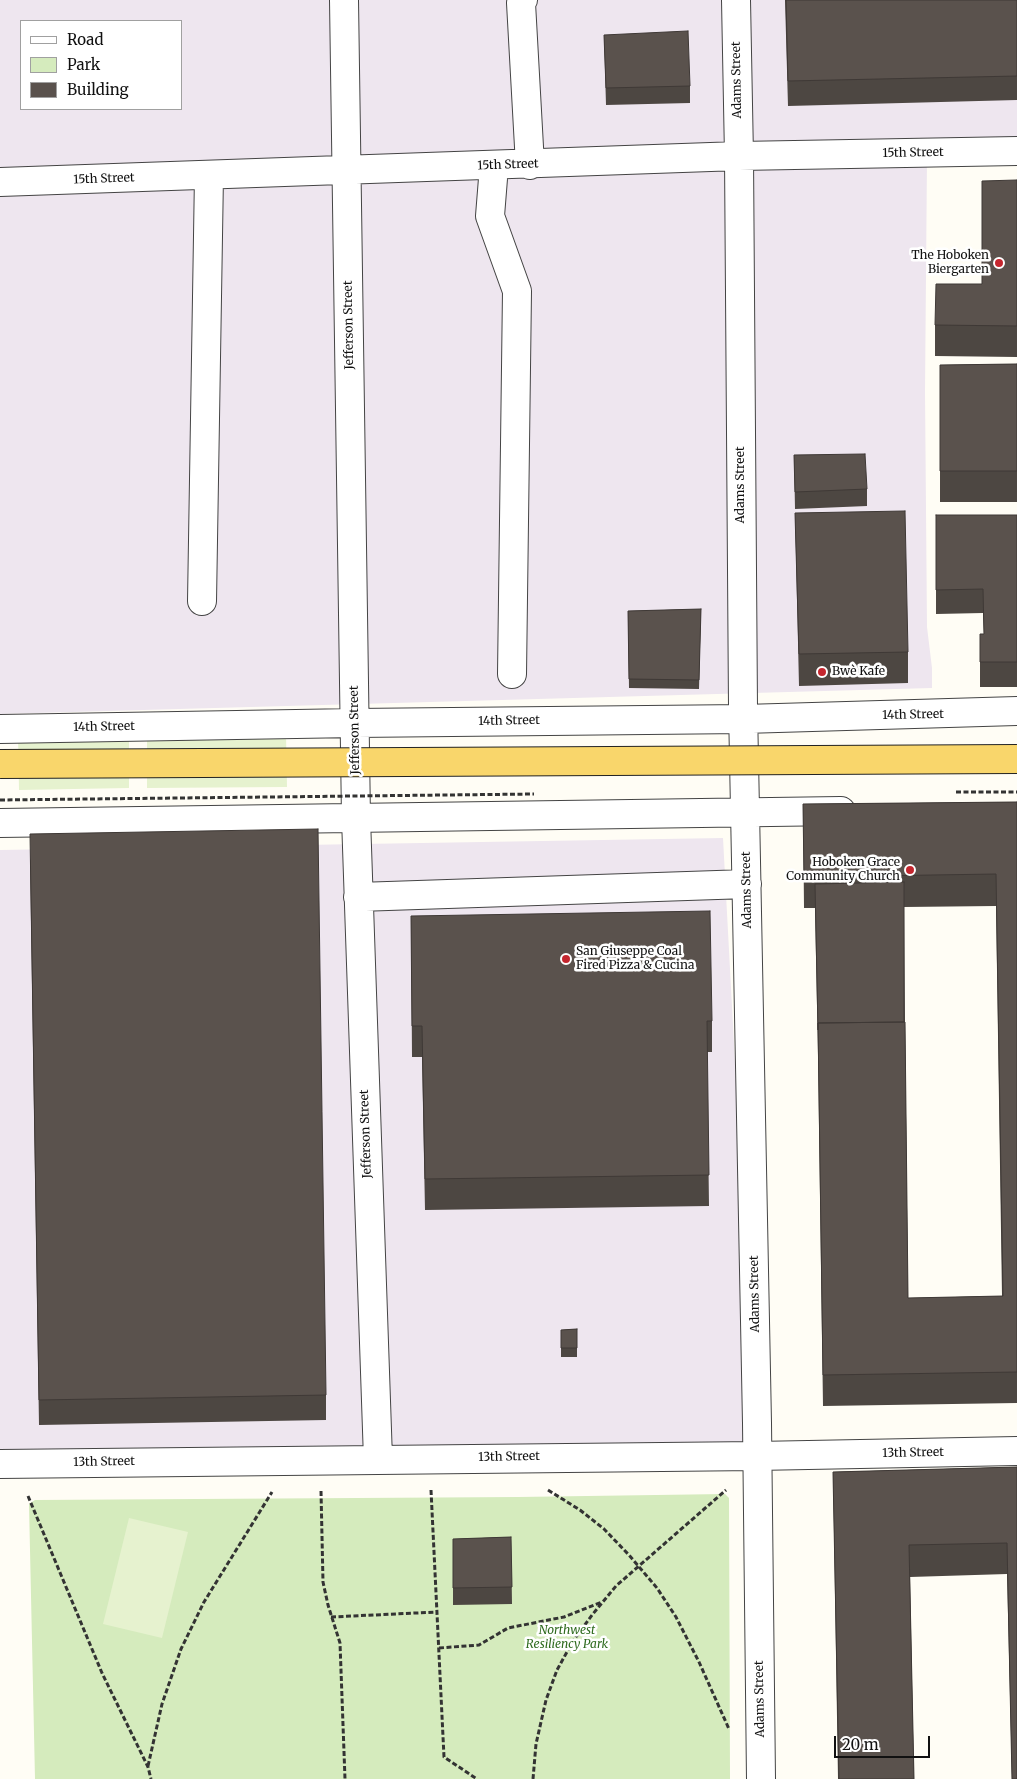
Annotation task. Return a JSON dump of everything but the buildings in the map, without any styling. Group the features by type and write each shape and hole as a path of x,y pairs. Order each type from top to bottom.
{"main road":[{"path":"0,764 1017,760"}],"street":[{"name":"Jefferson Street","path":"344,0 356,818 378,1459"},
{"path":"523,0 521,3 530,165"},
{"name":"Adams Street","path":"736,0 743,714 761,1779"},
{"name":"15th Street","path":"0,182 530,165 739,156 1017,150"},
{"path":"494,166 490,216 517,291 512,674"},
{"path":"202,601 209,175"},
{"name":"14th Street","path":"743,714 1017,702"},
{"name":"14th Street","path":"0,720 355,719 1017,711"},
{"name":"14th Street","path":"0,729 355,719"},
{"path":"0,823 863,810"},
{"path":"358,897 747,884"},
{"name":"13th Street","path":"0,1464 756,1456 1017,1451"}],"path":[{"path":"948,792 1017,792"},
{"path":"0,800 534,794"},
{"path":"533,1779 536,1744 546,1700 558,1670 573,1641 616,1586 732,1485"},
{"path":"544,1487 580,1510 604,1529 657,1588 676,1617 699,1662 730,1733"},
{"path":"431,1490 444,1756 477,1779"},
{"path":"148,1767 162,1704 181,1649 204,1602 272,1491"},
{"path":"322,1491 324,1582 331,1617 340,1643 345,1779"},
{"path":"28,1496 102,1673 148,1767 151,1779"},
{"path":"439,1648 479,1645 508,1628 564,1617 602,1602"},
{"path":"331,1617 437,1612"}],"shaded area":[{"path":"0,0 1017,0 1017,157 927,159 925,392 927,627 932,668 932,688 0,714"},
{"path":"723,838 756,1456 0,1473 0,850"}],"green space":[{"path":"129,733 129,788 19,790 18,734"},
{"path":"286,734 287,787 147,788 147,735"},
{"name":"Northwest Resiliency Park","path":"725,1494 729,1498 730,1779 35,1779 29,1504 35,1500"},
{"path":"129,1518 188,1532 162,1638 103,1624"}],"place":[{"name":"The Hoboken Biergarten","path":"999,263"},
{"name":"Bwè Kafe","path":"822,672"},
{"name":"Hoboken Grace Community Church","path":"910,870"},
{"name":"San Giuseppe Coal Fired Pizza & Cucina","path":"566,959"}]}
